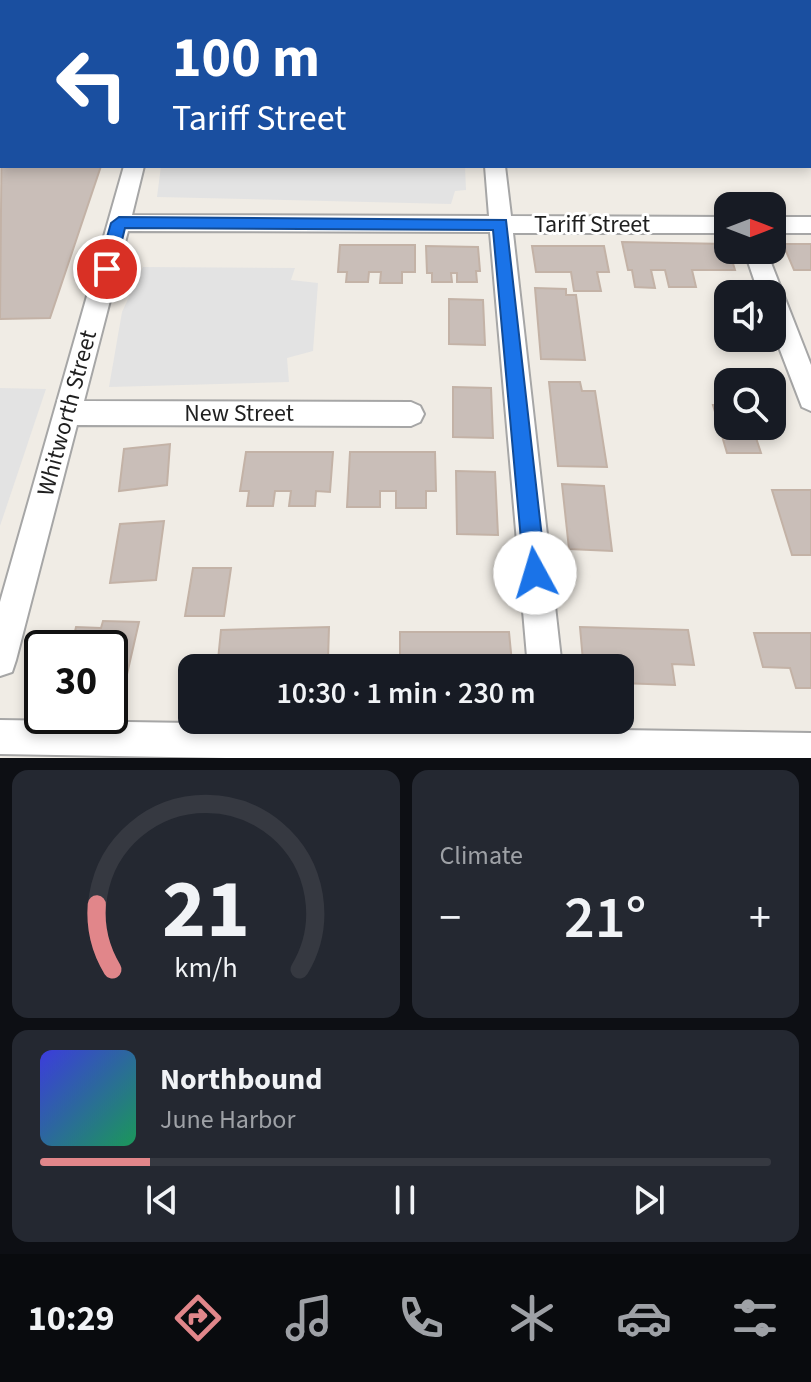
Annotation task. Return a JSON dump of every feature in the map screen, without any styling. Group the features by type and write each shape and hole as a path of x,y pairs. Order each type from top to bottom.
{"street":[{"name":"Whitworth Street","path":"0,660 133,168"},
{"path":"495,168 544,654"},
{"name":"Tariff Street","path":"119,223 714,225"},
{"path":"786,225 811,225"},
{"path":"786,332 811,399"},
{"name":"New Street","path":"67,413 411,414"},
{"path":"0,737 413,734"},
{"path":"566,734 811,750"}],"shaded area":[{"path":"161,168 465,168 466,190 455,191 451,204 157,197"},
{"path":"143,267 295,268 291,280 318,283 313,351 287,358 289,382 109,387 122,312"},
{"path":"0,388 46,389 0,526"}],"building":[{"path":"1,168 100,168 50,318 0,319"},
{"path":"622,242 714,244 714,264 733,264 735,270 692,270 696,287 669,287 665,270 651,270 655,288 635,287 632,270 628,270"},
{"path":"786,244 811,244 811,270 794,270"},
{"path":"340,245 415,245 415,272 402,272 402,283 380,283 381,272 369,272 368,282 346,282 347,272 338,272"},
{"path":"426,246 478,247 480,271 476,271 477,282 457,282 457,273 451,273 452,282 432,282 432,273 427,273"},
{"path":"532,246 604,246 609,272 597,272 601,291 574,291 571,272 536,272"},
{"path":"535,288 566,289 566,295 576,295 585,360 541,359"},
{"path":"449,299 483,300 485,345 449,344"},
{"path":"549,382 580,382 582,391 595,391 607,467 558,466"},
{"path":"453,387 491,388 493,438 453,437"},
{"path":"723,440 757,440 761,453 727,453"},
{"path":"170,444 167,485 119,491 124,449"},
{"path":"246,452 333,452 330,492 316,491 315,506 289,506 291,491 275,491 273,506 247,506 249,491 240,491"},
{"path":"350,452 435,452 436,491 426,491 426,508 396,508 396,491 380,491 380,507 347,507"},
{"path":"456,471 495,472 498,535 457,534"},
{"path":"562,484 604,486 612,551 569,549"},
{"path":"772,490 811,490 811,555 792,555"},
{"path":"164,521 156,580 110,583 120,524"},
{"path":"193,568 231,568 224,616 185,616"},
{"path":"103,621 139,622 128,670 128,630 75,630 76,627 101,628"},
{"path":"329,627 328,654 219,654 221,630"},
{"path":"580,627 688,630 694,665 672,664 675,685 634,684 634,654 582,654"},
{"path":"400,632 509,632 511,654 400,654"},
{"path":"754,633 811,633 811,688 796,688 790,668 763,667"}],"route":[{"path":"107,269 119,223 501,224 535,573"}]}
